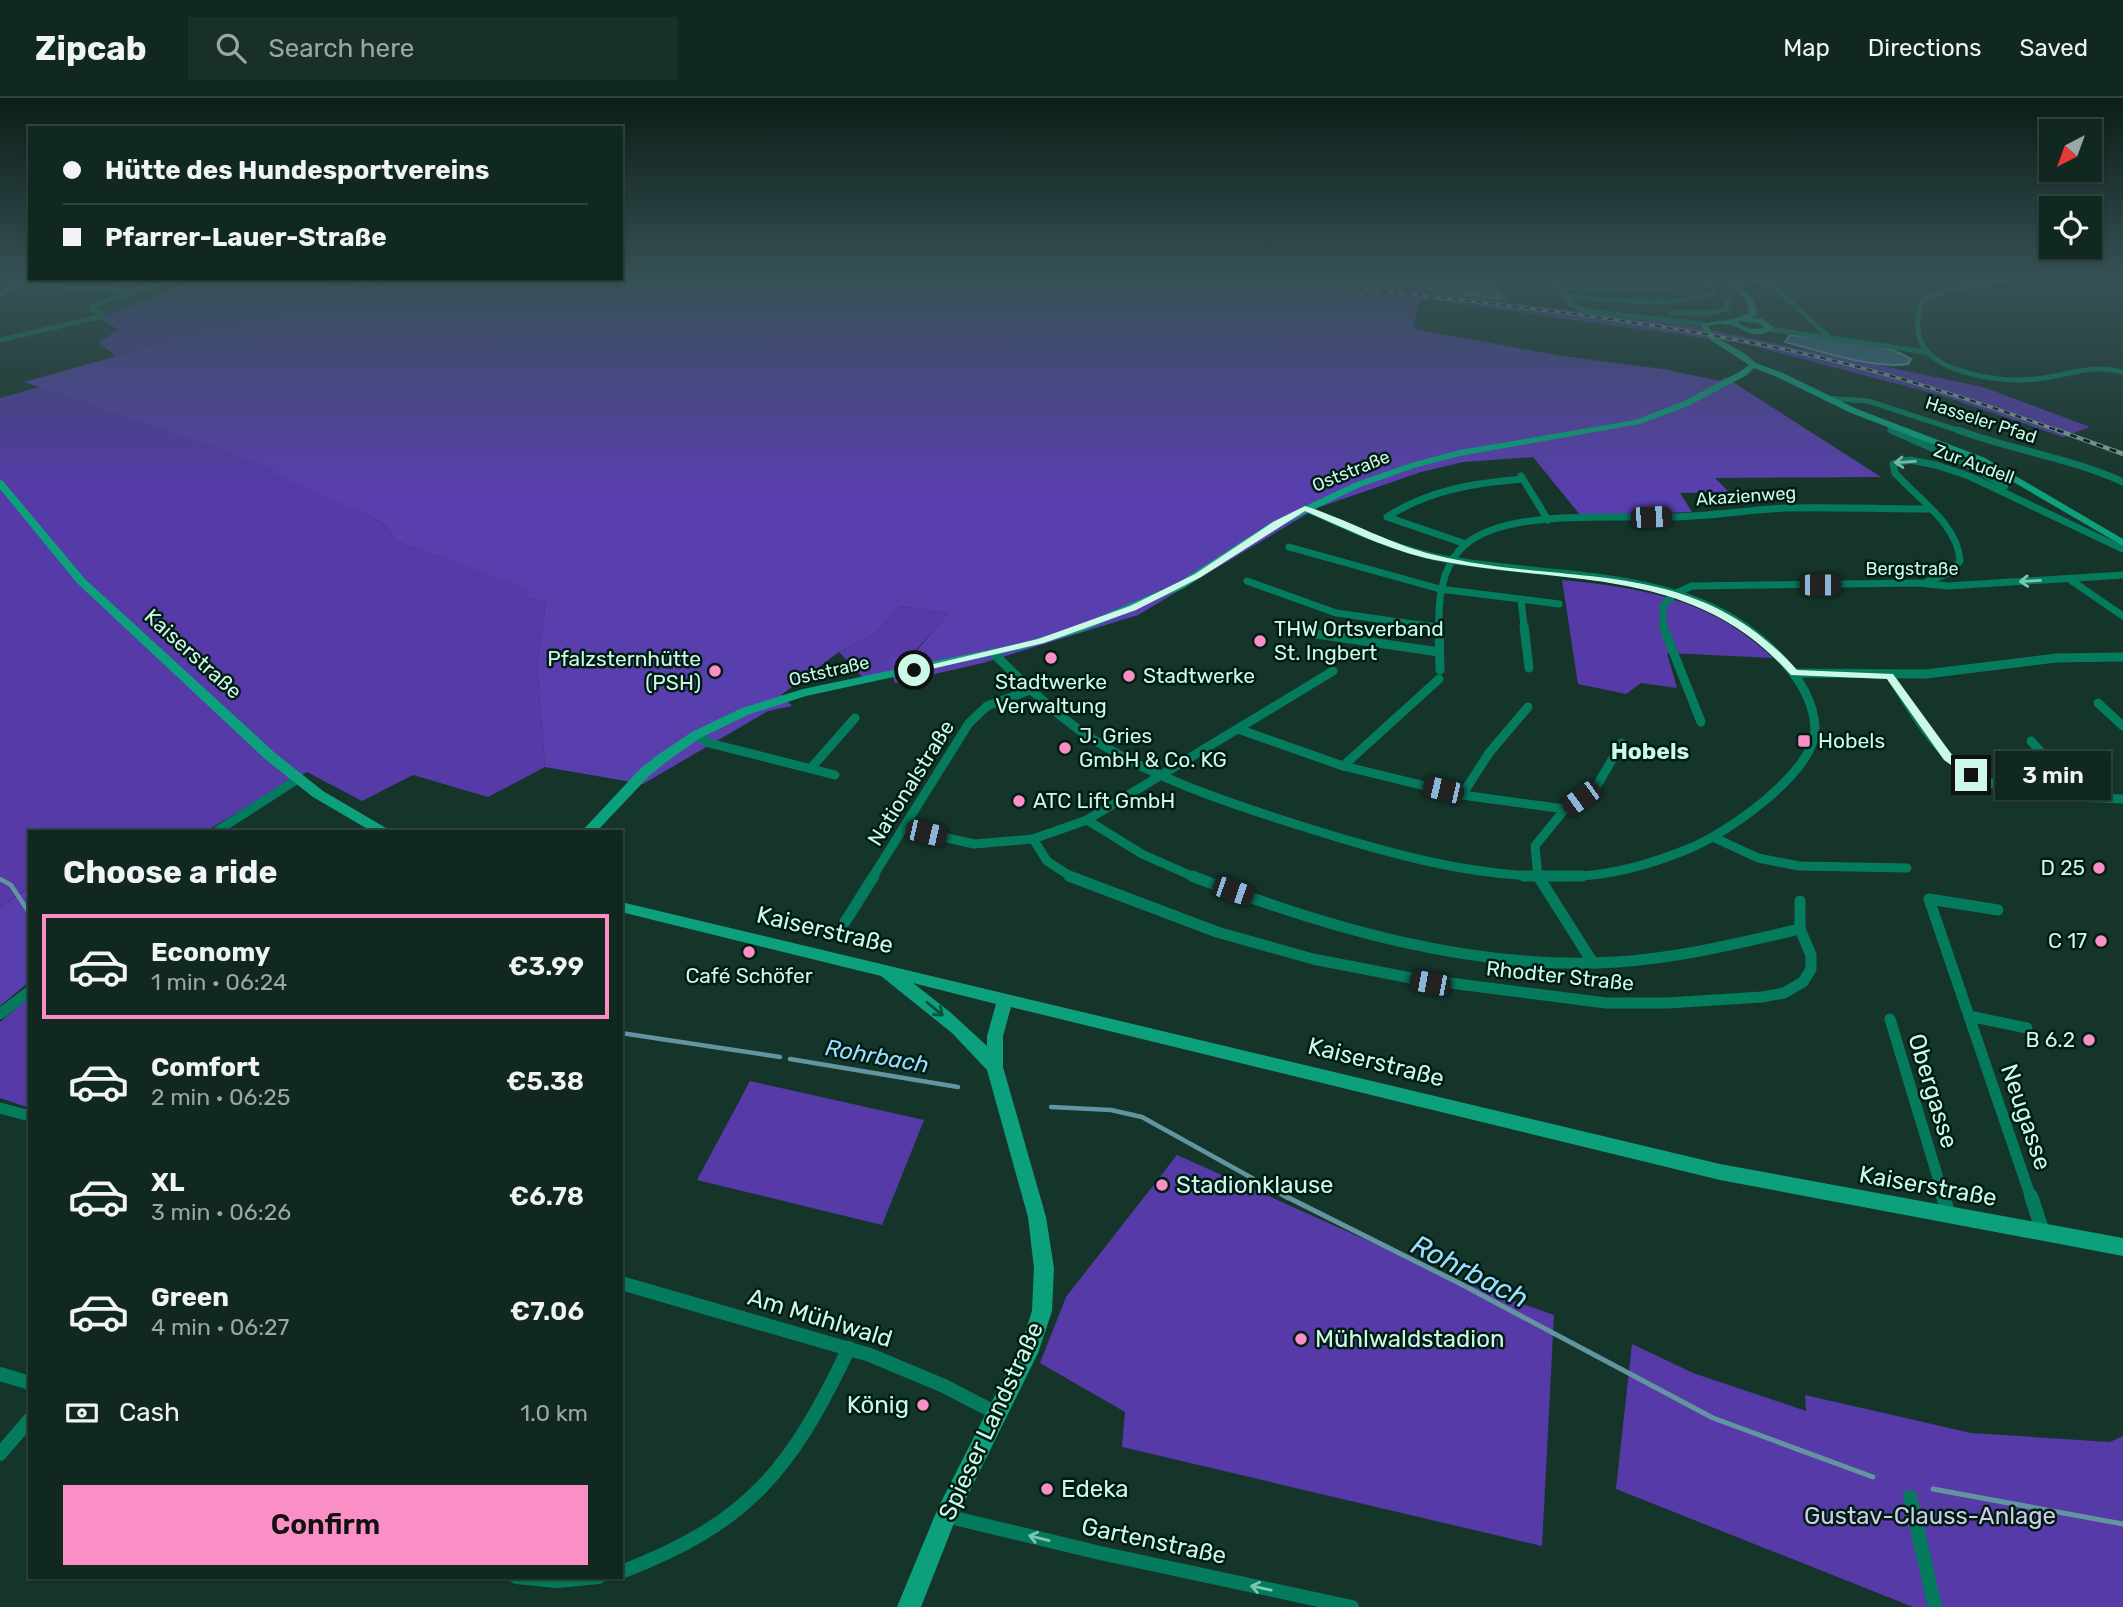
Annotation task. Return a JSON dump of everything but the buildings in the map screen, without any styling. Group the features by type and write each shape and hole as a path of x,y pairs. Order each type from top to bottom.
{"main road":[{"path":"1730,348 1752,365 1780,375 1826,398 1982,460 2123,543"},
{"name":"Oststraße","path":"590,830 645,772 696,735 746,711 803,693 993,653 1077,630 1142,604 1198,576 1276,524 1356,485 1436,459 1637,422 1685,404 1744,373 1752,365"},
{"name":"Kaiserstraße","path":"0,483 81,581 298,779 338,807 379,830"},
{"name":"Kaiserstraße","path":"623,907 1720,1172 2123,1247"},
{"name":"Spieser Landstraße","path":"881,968 959,1029 997,1073"},
{"name":"Spieser Landstraße","path":"909,1607 946,1516 1031,1346 1042,1301 1044,1268 1037,1217 997,1073 995,1036 1005,1000"}],"street":[{"path":"1904,348 1926,352 1954,367 2003,380 2042,379 2105,365 2123,372"},
{"path":"1924,348 1926,352"},
{"name":"Hasseler Pfad","path":"1826,398 1857,399 1886,407 2005,446 2083,466 2123,482"},
{"path":"1894,426 1890,429 1969,465 2016,496"},
{"name":"Zur Audell","path":"1919,583 1951,573 1961,562 1962,555 1956,539 1895,473 1894,462 1907,460 1929,464 2016,496 2123,549"},
{"path":"1466,544 1387,517 1424,495 1460,486 1522,478 1548,520"},
{"path":"993,653 1030,690 1095,741 1160,775 1266,814 1382,851 1480,873 1538,878 1601,874 1645,866 1692,849 1715,838 1787,780 1811,752 1816,733 1813,712 1794,673 1769,646 1749,630 1707,606 1623,581 1454,561 1393,545 1305,508"},
{"name":"Akazienweg","path":"1440,589 1466,544 1491,531 1525,522 1800,508 1929,509"},
{"path":"1289,547 1440,589 1559,604"},
{"name":"Bergstraße","path":"1674,594 1692,586 1919,583 1948,586 2123,575"},
{"path":"2069,579 2123,616"},
{"path":"1247,581 1332,612 1395,624 1440,628"},
{"path":"1343,766 1439,674 1440,589"},
{"path":"1674,594 1663,606 1662,624 1700,722"},
{"path":"1521,599 1529,668"},
{"path":"1316,634 1440,652"},
{"path":"1794,673 1890,676 1943,673 2082,656 2123,657"},
{"path":"902,828 974,844 1033,839 1087,820 1333,671"},
{"path":"1890,676 1939,745 1958,766 1988,783 2018,792 2123,799"},
{"name":"Nationalstraße","path":"845,922 969,723 987,706 1030,690"},
{"path":"2098,703 2123,726"},
{"path":"1462,795 1489,753 1528,707"},
{"path":"812,767 855,718"},
{"path":"1238,729 1343,766 1462,795 1565,809"},
{"path":"696,735 709,743 835,775"},
{"path":"2031,741 2080,796"},
{"path":"1594,963 1538,878 1535,846 1565,809 1596,787 1622,743"},
{"path":"218,830 298,779"},
{"path":"1087,820 1128,846 1188,876 1321,921 1434,947 1536,962 1594,963 1694,953 1800,929"},
{"path":"1715,838 1758,858 1799,866 1907,868"},
{"name":"Rhodter Straße","path":"1033,839 1036,850 1068,876 1151,911 1246,943 1337,966 1430,983 1636,1004 1774,996 1804,982 1811,968 1812,953 1800,929 1800,901"},
{"name":"Neugasse","path":"1998,910 1929,900 2043,1232"},
{"path":"0,1014 28,993"},
{"path":"1969,1016 2027,1028"},
{"name":"Obergasse","path":"1889,1019 1949,1215"},
{"path":"0,1108 28,1115"},
{"name":"Am Mühlwald","path":"623,1284 849,1348 944,1386 998,1414"},
{"path":"623,1571 657,1560 701,1539 741,1509 767,1484 810,1426 849,1348"},
{"path":"0,1374 28,1382"},
{"path":"0,1454 28,1421"},
{"path":"1910,1497 1935,1607"},
{"name":"Gartenstraße","path":"946,1516 1100,1553 1352,1607"},
{"path":"526,1579 588,1579"}],"green space":[{"path":"106,348 144,348 116,356"},
{"path":"1763,348 1799,348 1983,387 2090,427 2063,437 1943,396"},
{"path":"39,387 278,469 271,472 383,523 396,541 531,590 524,597 546,601 537,666 545,767 488,797 413,775 362,801 307,772 208,830 28,830 28,891 25,890 0,907 0,398"},
{"path":"1562,580 1621,587 1675,600 1725,622 1773,658 1667,653 1677,688 1641,683 1626,694 1578,684"},
{"path":"900,606 950,613 893,675 865,680 839,652 877,632"},
{"path":"28,999 28,1107 0,1098 0,1022"},
{"path":"750,1081 924,1120 882,1225 697,1180"},
{"name":"Mühlwaldstadion","path":"1177,1155 1458,1281 1554,1315 1542,1546 1122,1447 1125,1412 1040,1363 1066,1297"},
{"name":"Gustav-Clauss-Anlage","path":"1632,1344 1693,1373 1806,1411 1805,1395 1971,1433 2110,1442 2123,1436 2123,1607 1913,1607 1616,1489"}],"shaded area":[{"path":"144,348 1521,348 1663,369 1720,381 1725,377 1881,477 1715,478 1729,492 1680,493 1692,512 1581,516 1533,457 1463,462 1421,472 1317,508 1138,615 983,663 895,683 887,658 913,655 949,613 900,606 877,632 839,652 781,695 792,706 768,711 643,784 545,767 537,666 546,601 523,597 530,590 396,541 383,523 270,472 276,469 24,382"},
{"path":"28,891 28,983 0,1006 0,907"}],"water":[{"path":"1809,348 1885,348 1911,359 1908,364 1895,365 1864,362"}],"waterway":[{"name":"Rohrbach","path":"0,879 11,885 28,911"},
{"name":"Rohrbach","path":"623,1033 780,1057"},
{"name":"Rohrbach","path":"790,1059 958,1087"},
{"name":"Rohrbach","path":"1051,1107 1111,1110 1142,1117 1288,1198"},
{"name":"Rohrbach","path":"1285,1196 1461,1284 1713,1418 1873,1477"},
{"name":"Rohrbach","path":"1933,1489 2123,1524"}],"railway":[{"path":"1780,348 1924,386 2062,432"},
{"path":"2057,430 2123,454"}],"place":[{"name":"THW Ortsverband St. Ingbert","path":"1260,641"},
{"name":"Stadtwerke Verwaltung","path":"1051,658"},
{"name":"Pfalzsternhütte (PSH)","path":"715,671"},
{"name":"Stadtwerke","path":"1129,676"},
{"name":"Hobels","path":"1804,741"},
{"name":"J. Gries GmbH & Co. KG","path":"1065,748"},
{"name":"ATC Lift GmbH","path":"1019,801"},
{"name":"D 25","path":"2099,868"},
{"name":"C 17","path":"2101,941"},
{"name":"Café Schöfer","path":"749,952"},
{"name":"B 6.2","path":"2089,1040"},
{"name":"Stadionklause","path":"1162,1185"},
{"name":"Mühlwaldstadion","path":"1301,1339"},
{"name":"König","path":"923,1405"},
{"name":"Edeka","path":"1047,1489"}],"district":[{"name":"Hobels","path":"1650,751"}],"route":[{"path":"914,670 1041,641 1133,608 1198,576 1253,538 1305,508 1373,538 1433,557 1491,568 1623,581 1690,599 1729,617 1749,630 1775,651 1794,673 1890,676 1948,757 1971,775"}]}
